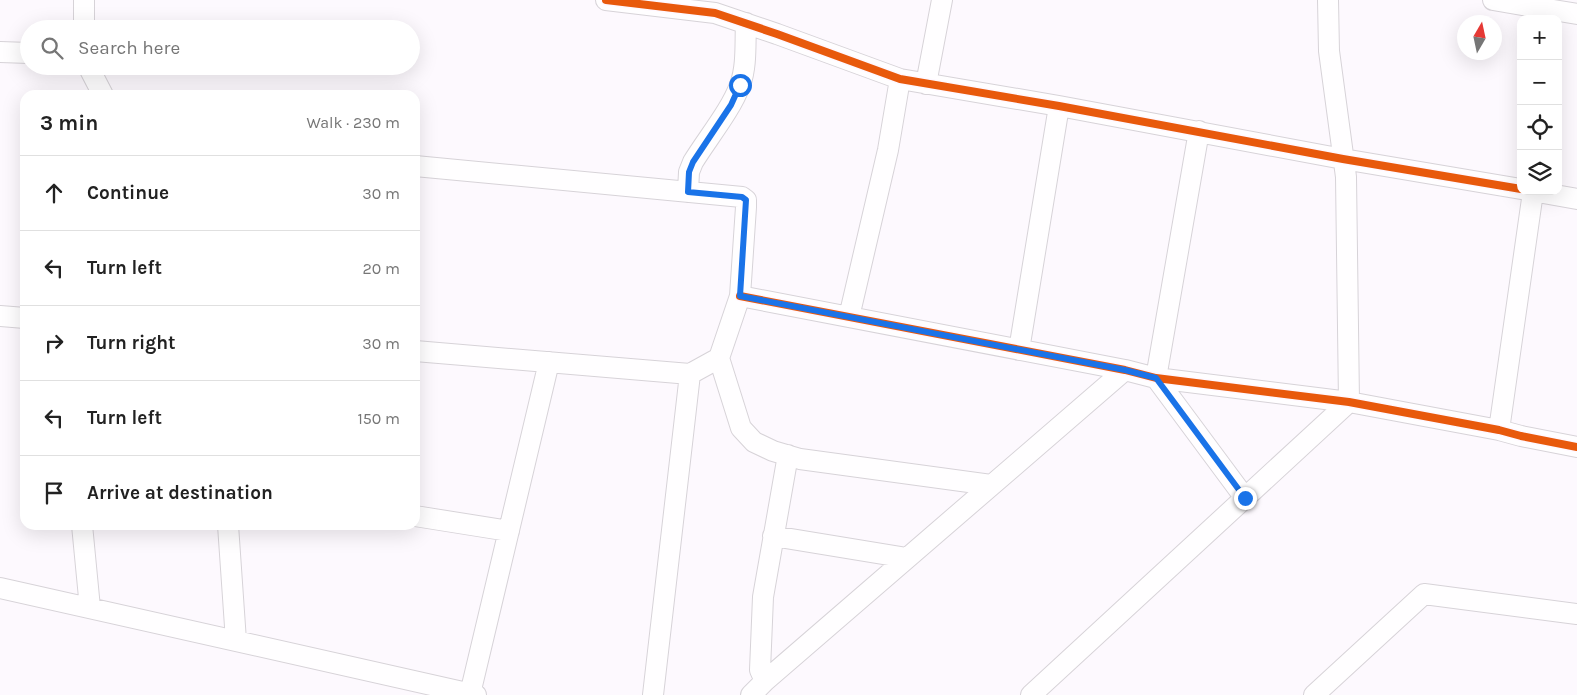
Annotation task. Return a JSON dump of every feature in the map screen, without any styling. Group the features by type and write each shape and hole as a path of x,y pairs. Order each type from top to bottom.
{"street":[{"path":"84,0 84,20"},
{"path":"606,0 716,6 746,23 900,79 1517,188"},
{"path":"926,84 942,0"},
{"path":"1031,695 1349,402 1346,177 1329,51 1328,0"},
{"path":"1493,0 1577,14"},
{"path":"688,192 689,172 693,162 731,105 740,85 745,59 746,23"},
{"path":"0,52 20,53"},
{"path":"93,75 100,90"},
{"path":"849,317 888,150 900,79"},
{"path":"1018,350 1060,106"},
{"path":"1199,132 1156,378 1245,498"},
{"path":"420,166 742,197 746,200 740,296 719,358 741,428 754,442 800,459 991,485"},
{"path":"1499,430 1532,195"},
{"path":"1555,195 1577,199"},
{"path":"740,296 1125,370 1156,378 1349,402 1577,446"},
{"path":"0,316 20,318"},
{"path":"420,351 690,374 719,358"},
{"path":"0,588 473,694 549,362"},
{"path":"758,688 1125,370"},
{"path":"653,695 690,374"},
{"path":"758,688 763,597 788,455"},
{"path":"420,517 509,531"},
{"path":"82,530 90,608"},
{"path":"228,530 236,641"},
{"path":"773,536 907,558"},
{"path":"1314,695 1424,594 1577,614"}],"cycle path":[{"path":"606,0 715,13 900,79 1517,188"},
{"path":"740,296 1125,370 1156,378 1349,402 1499,430 1577,447"}],"route":[{"path":"740,85 731,105 693,162 689,172 688,192 742,197 746,200 740,296 1125,370 1156,378 1245,498"}]}
